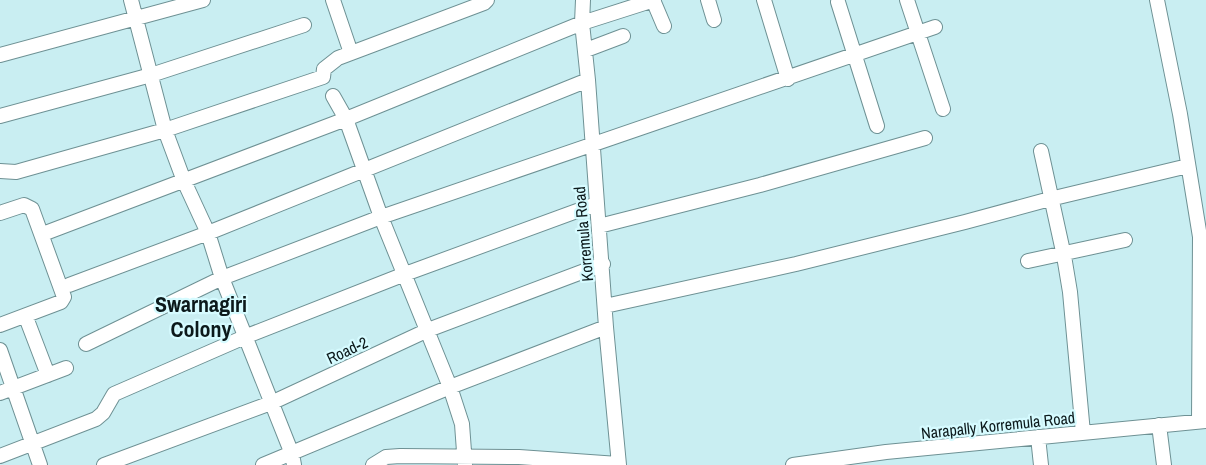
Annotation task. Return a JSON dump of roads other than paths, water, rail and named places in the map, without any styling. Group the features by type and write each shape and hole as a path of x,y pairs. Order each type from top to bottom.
{"street":[{"path":"131,0 165,130 184,181 208,233 222,278 247,336 293,460"},
{"path":"0,55 203,0"},
{"path":"333,0 351,53"},
{"path":"0,171 16,172 165,130 324,77 324,69 328,65 351,53 487,0"},
{"name":"Korremula Road","path":"583,0 582,23 586,50 596,204 619,464"},
{"path":"48,232 346,119 582,23 653,0 664,26"},
{"path":"708,0 714,20"},
{"path":"764,0 788,79"},
{"path":"907,0 943,109"},
{"path":"1156,0 1203,237 1203,421"},
{"path":"838,2 877,126"},
{"path":"0,116 151,75 304,25"},
{"path":"86,344 222,278 381,217 935,27"},
{"path":"586,50 623,36"},
{"path":"69,285 208,233 588,80"},
{"path":"333,96 346,119 381,217 450,387 462,424 465,461"},
{"path":"598,226 759,185 925,138"},
{"path":"1041,151 1064,253 1075,335 1083,433"},
{"path":"605,306 836,255 1050,199 1188,166"},
{"path":"0,456 96,419 103,413 114,394 247,336 405,274 596,204"},
{"path":"0,213 24,205 32,208 64,297 61,302 0,325"},
{"path":"1028,261 1125,240"},
{"name":"Road-2","path":"105,465 271,404 428,330 603,264"},
{"path":"27,320 48,375"},
{"path":"263,465 293,460 450,387 606,327"},
{"path":"0,350 40,465"},
{"path":"0,393 66,368"},
{"name":"Narapally Korremula Road","path":"793,465 887,459 1038,437 1203,421"},
{"path":"1159,425 1164,465"},
{"path":"1038,437 1041,465"},
{"path":"373,465 386,456 465,461 519,458 619,464"}],"district":[{"name":"Swarnagiri Colony","path":"201,316"}]}
